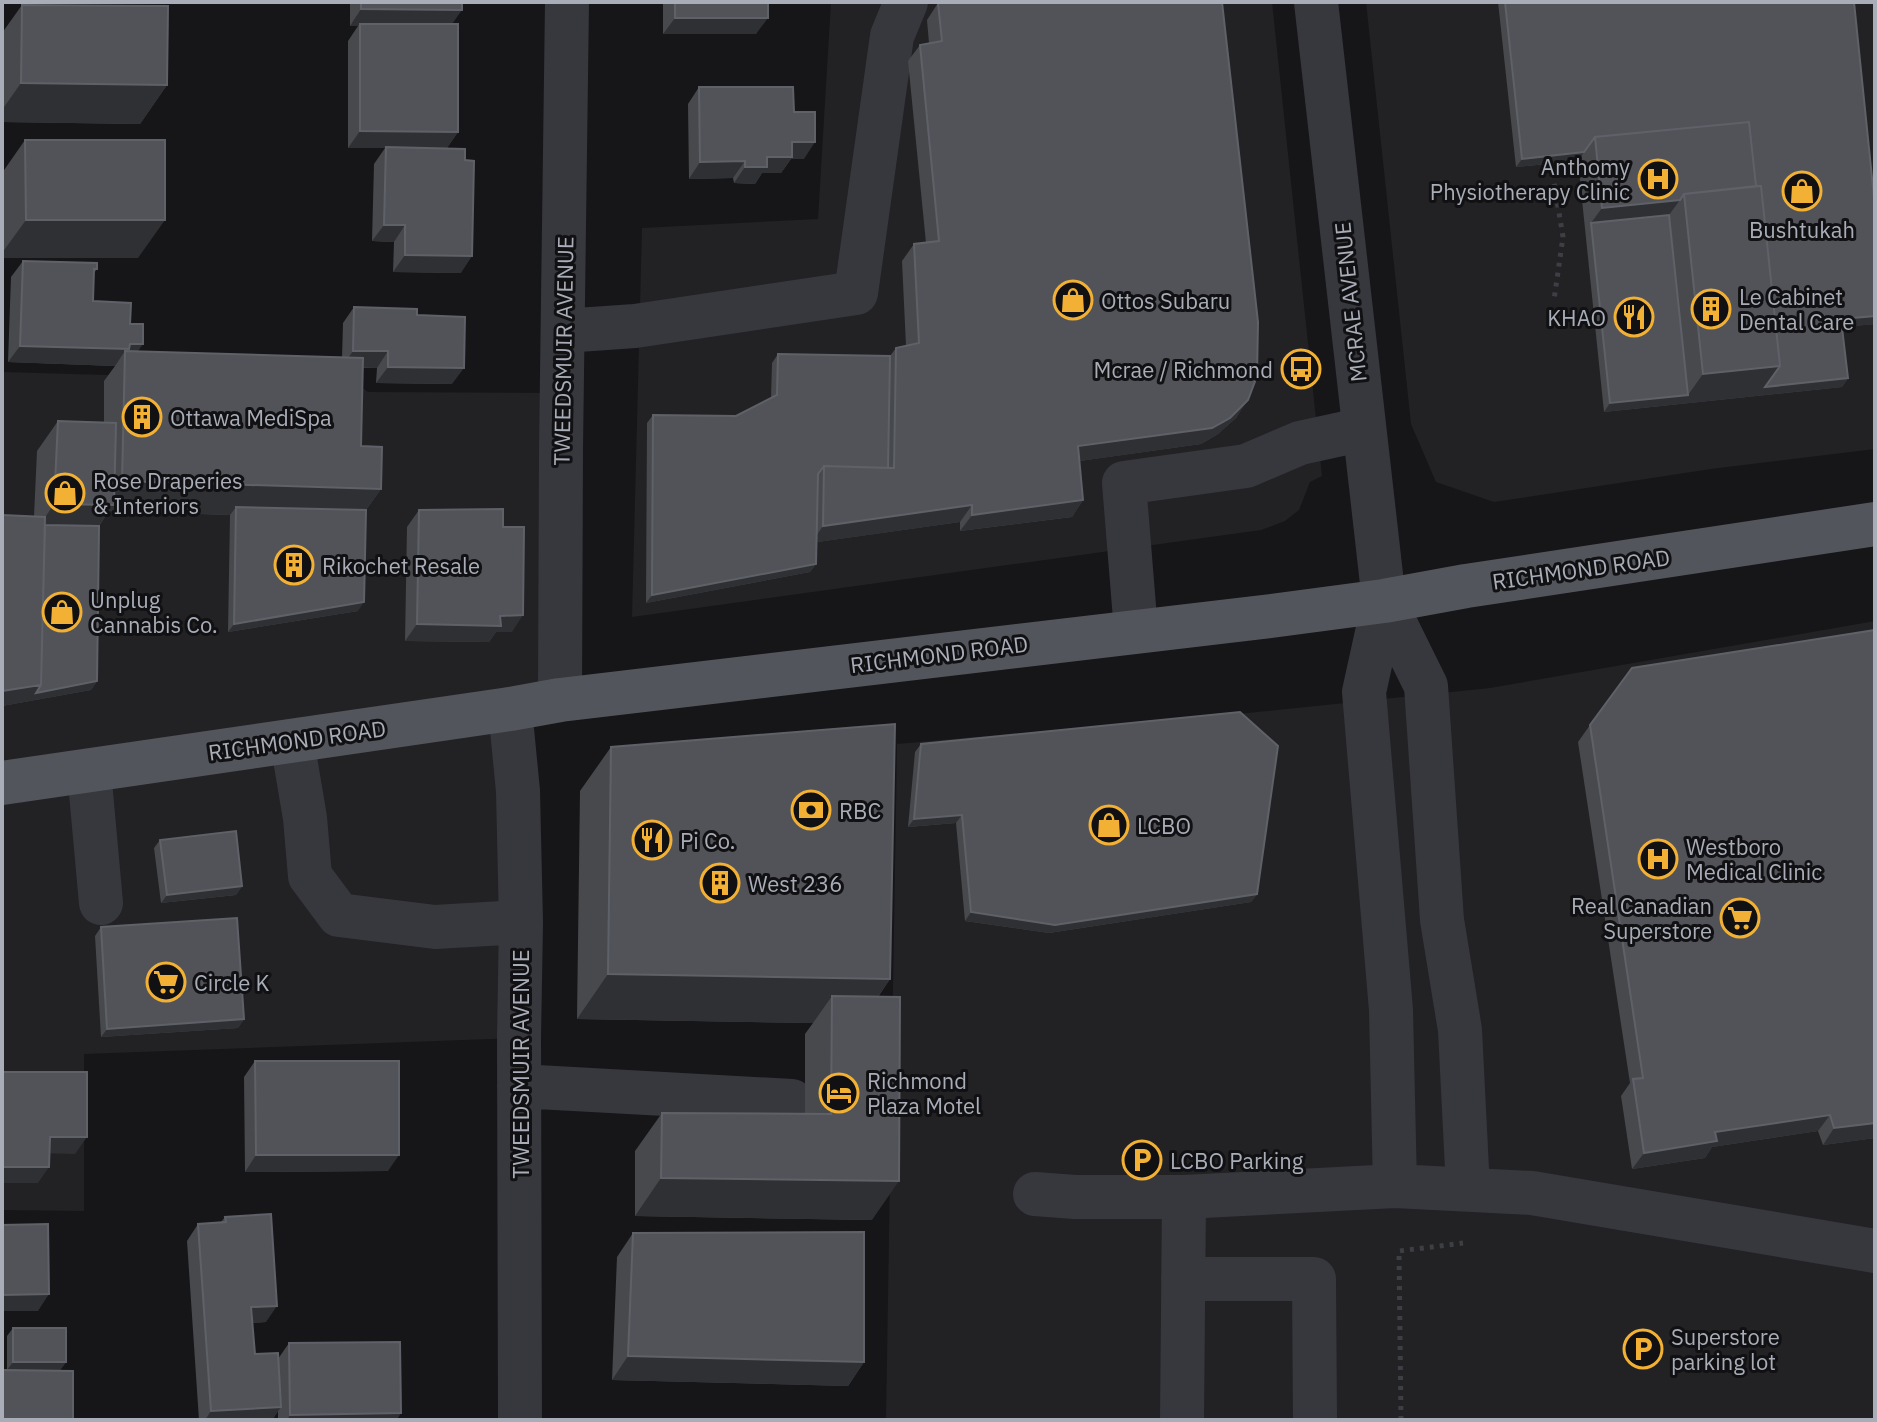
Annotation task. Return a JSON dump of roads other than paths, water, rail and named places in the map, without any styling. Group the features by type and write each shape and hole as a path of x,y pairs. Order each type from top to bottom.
{"main road":[{"name":"RICHMOND ROAD","path":"2,783 560,700 1384,601 1875,524"}],"street":[{"name":"TWEEDSMUIR AVENUE","path":"560,700 567,2"},
{"path":"563,331 635,326 856,293 892,36 906,2"},
{"name":"MCRAE AVENUE","path":"1316,2 1384,601"},
{"path":"1136,631 1124,483 1246,466 1300,443 1364,429"},
{"path":"1384,601 1364,692 1391,1010 1395,1186"},
{"path":"1384,601 1426,686 1442,920 1460,1030 1468,1189"},
{"name":"TWEEDSMUIR AVENUE","path":"510,709 518,791 521,922 520,1420"},
{"path":"292,741 305,818 310,876 339,915 435,927 521,922"},
{"path":"89,771 101,903"},
{"path":"519,1086 792,1101"},
{"path":"1035,1194 1184,1197 1395,1186 1532,1193 1875,1251"},
{"path":"1182,1420 1184,1197"},
{"path":"1183,1279 1314,1279 1315,1420"}],"place":[{"name":"Anthomy Physiotherapy Clinic","path":"1658,179"},
{"name":"Bushtukah","path":"1802,191"},
{"name":"Ottos Subaru","path":"1073,300"},
{"name":"Le Cabinet Dental Care","path":"1711,309"},
{"name":"KHAO","path":"1634,317"},
{"name":"Mcrae / Richmond","path":"1301,369"},
{"name":"Ottawa MediSpa","path":"142,417"},
{"name":"Rose Draperies & Interiors","path":"65,493"},
{"name":"Rikochet Resale","path":"294,565"},
{"name":"Unplug Cannabis Co.","path":"62,612"},
{"name":"RBC","path":"811,810"},
{"name":"LCBO","path":"1109,825"},
{"name":"Pi Co.","path":"652,840"},
{"name":"Westboro Medical Clinic","path":"1658,859"},
{"name":"West 236","path":"720,883"},
{"name":"Real Canadian Superstore","path":"1740,918"},
{"name":"Circle K","path":"166,982"},
{"name":"Richmond Plaza Motel","path":"839,1093"},
{"name":"LCBO Parking","path":"1142,1160"},
{"name":"Superstore parking lot","path":"1643,1349"}]}
